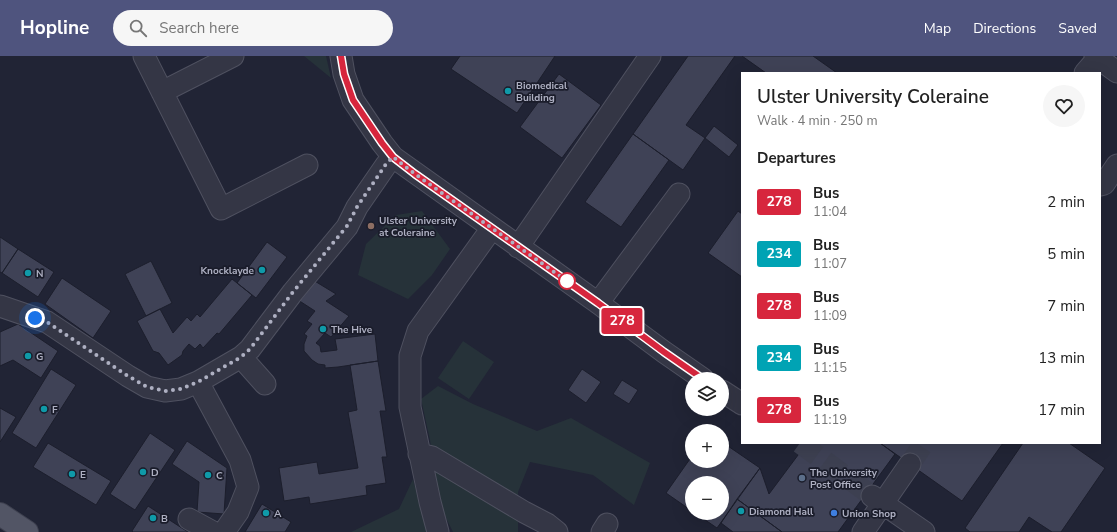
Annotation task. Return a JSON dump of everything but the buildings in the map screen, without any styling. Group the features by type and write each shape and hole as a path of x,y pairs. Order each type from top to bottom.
{"main road":[{"path":"0,514 27,532"}],"lane":[{"path":"144,56 221,209 307,165"},
{"path":"162,92 233,56"},
{"path":"341,56 344,74 353,100 393,157 693,372"},
{"path":"518,247 650,56"},
{"path":"1093,62 1117,72"},
{"path":"0,306 47,322 147,387 165,391 181,389 198,382 241,357 250,349 293,292 347,226 357,207 386,164 393,157"},
{"path":"1101,185 1104,184 1117,165"},
{"path":"598,303 679,194"},
{"path":"438,532 430,502 410,407 410,356 418,331 492,228"},
{"path":"241,357 265,384"},
{"path":"198,382 240,460 248,487 238,512 224,532"},
{"path":"729,396 741,403"},
{"path":"420,454 432,457 517,508 547,524 557,532"},
{"path":"863,532 877,499 910,464"},
{"path":"877,499 924,532"},
{"path":"189,519 213,532"}],"shaded area":[{"path":"304,56 326,56 331,78"},
{"path":"422,211 450,249 432,275 408,299 358,275 366,244 396,215"},
{"path":"463,341 494,362 469,399 438,378"},
{"path":"438,386 473,404 537,431 571,418 650,463 634,505 593,475 530,462 518,492 518,532 453,532 440,506 430,440 421,399"},
{"path":"413,479 427,532 351,532 399,509"}],"tunnel":[{"path":"801,444 871,495"},
{"path":"910,464 923,444"}],"bus line":[{"name":"278","path":"341,56 344,74 353,100 393,157 693,372"}],"place":[{"name":"Biomedical Building","path":"508,91"},
{"name":"Ulster University at Coleraine","path":"371,226"},
{"name":"Knocklayde","path":"262,270"},
{"name":"N","path":"28,273"},
{"name":"The Hive","path":"323,329"},
{"name":"G","path":"28,356"},
{"name":"F","path":"44,409"},
{"name":"D","path":"143,472"},
{"name":"E","path":"72,474"},
{"name":"C","path":"208,475"},
{"name":"The University Post Office","path":"802,478"},
{"name":"Diamond Hall","path":"741,511"},
{"name":"A","path":"266,513"},
{"name":"Union Shop","path":"834,513"},
{"name":"B","path":"153,518"}],"route":[{"path":"35,318 47,322 147,387 165,391 181,389 198,382 241,357 250,349 293,292 347,226 357,207 386,164 393,157 567,281"}]}
